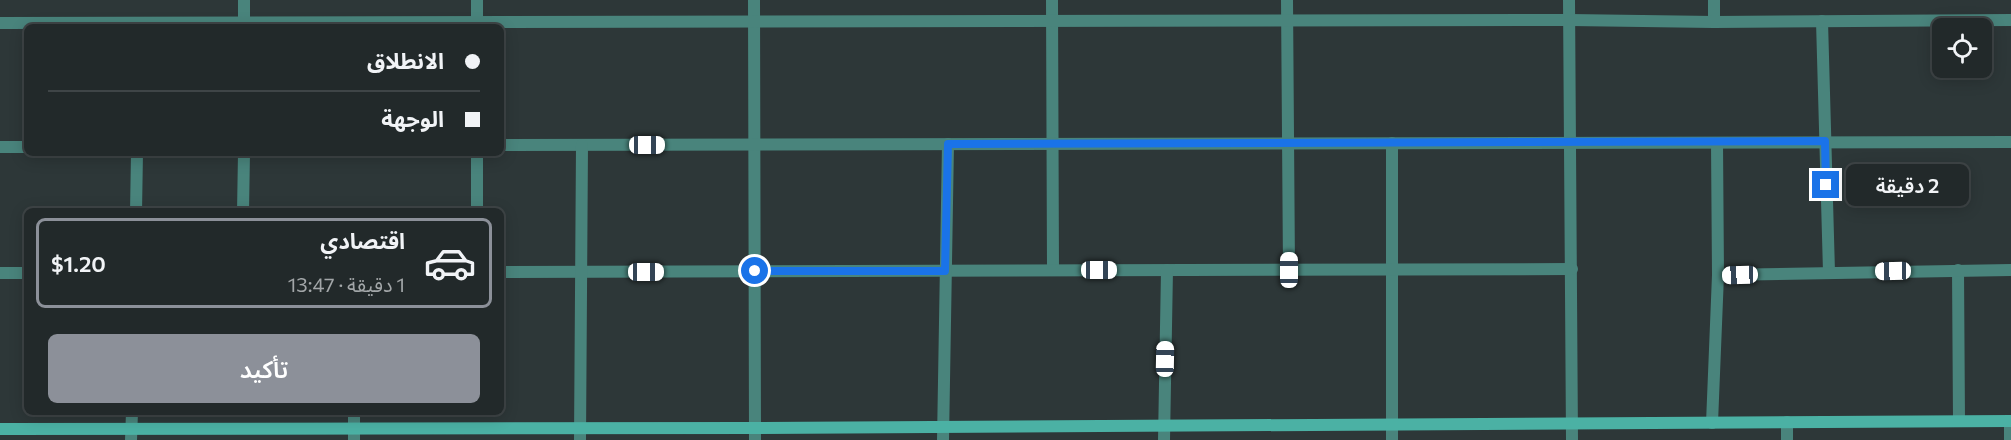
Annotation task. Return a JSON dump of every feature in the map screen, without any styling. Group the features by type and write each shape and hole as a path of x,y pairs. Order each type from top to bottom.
{"street":[{"path":"244,0 244,24"},
{"path":"477,0 477,24"},
{"path":"754,0 755,434"},
{"path":"1052,0 1053,270"},
{"path":"1287,0 1289,270"},
{"path":"1569,0 1572,440"},
{"path":"1714,0 1714,22"},
{"path":"504,25 754,21 2011,20"},
{"path":"1822,21 1829,272"},
{"path":"0,23 122,24"},
{"path":"504,146 2011,142"},
{"path":"1392,143 1392,440"},
{"path":"1712,423 1718,275 1717,143"},
{"path":"943,440 948,144"},
{"path":"580,434 582,145"},
{"path":"0,147 24,147"},
{"path":"136,208 137,156"},
{"path":"243,208 244,156"},
{"path":"477,156 477,208"},
{"path":"504,272 1572,269"},
{"path":"1164,440 1167,270"},
{"path":"1958,270 1959,421"},
{"path":"1718,275 2011,270"},
{"path":"0,273 24,273"},
{"path":"131,435 132,415"},
{"path":"354,415 354,434"},
{"path":"0,429 131,435 755,434 943,427 2010,421 2010,440"},
{"path":"1787,422 1787,440"}],"route":[{"path":"755,271 945,271 948,144 1825,141 1826,185"}]}
